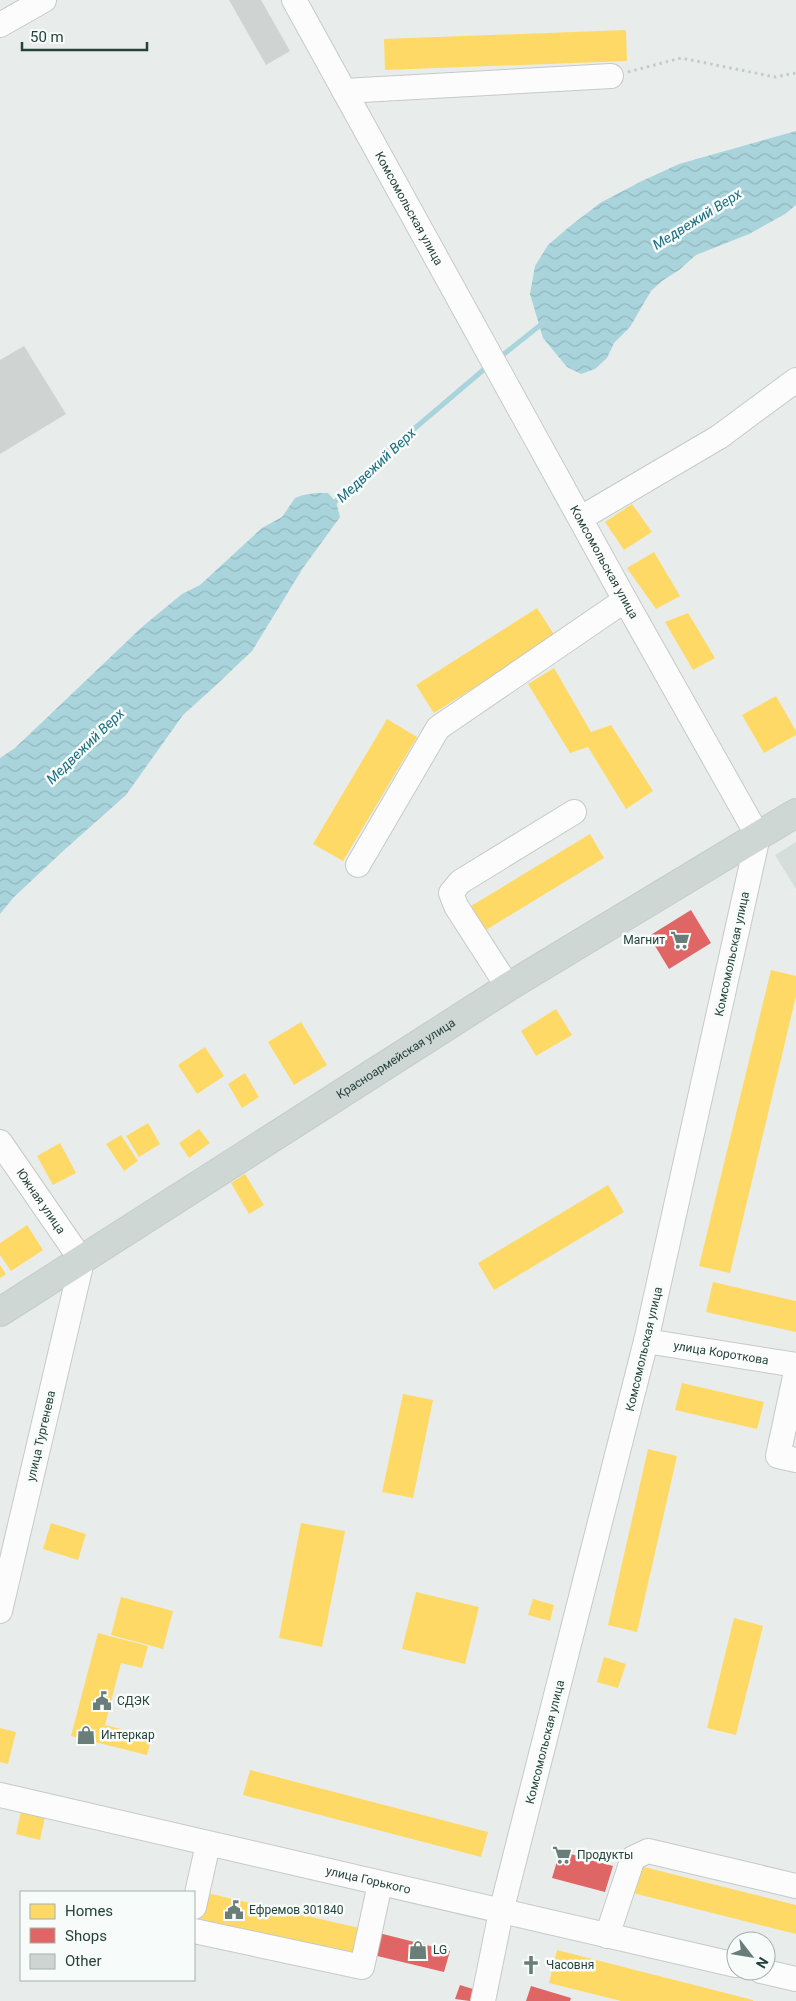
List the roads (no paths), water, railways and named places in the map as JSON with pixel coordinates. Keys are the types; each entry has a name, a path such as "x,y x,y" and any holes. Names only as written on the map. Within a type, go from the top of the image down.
{"main road":[{"name":"Красноармейская улица","path":"0,1312 508,987 796,813"}],"street":[{"path":"0,25 44,0"},
{"name":"Комсомольская улица","path":"294,0 625,600 758,836 646,1341 501,1912 483,2001"},
{"path":"344,91 611,76"},
{"path":"581,518 719,437 796,380"},
{"path":"358,865 438,728 625,600"},
{"path":"508,987 456,906 451,894 460,882 574,812"},
{"name":"Южная улица","path":"0,1142 82,1261"},
{"name":"улица Тургенева","path":"0,1611 82,1261"},
{"name":"улица Короткова","path":"646,1341 796,1366"},
{"path":"796,1372 778,1456 796,1460"},
{"name":"улица Горького","path":"0,1795 726,1963"},
{"path":"195,1902 208,1844"},
{"path":"607,1936 633,1858 648,1850 796,1886"},
{"path":"195,1930 362,1967 380,1884"},
{"path":"776,1974 796,1979"}],"water":[{"path":"796,131 796,205 785,214 749,234 696,255 679,270 662,281 651,291 630,327 614,343 607,358 595,369 581,374 567,367 543,338 530,294 535,266 548,245 600,203 642,181 679,164"},
{"path":"317,493 328,493 336,502 340,517 303,568 252,651 183,715 126,795 13,898 0,914 0,758 15,748 142,627 182,594 200,585 262,528 282,517 295,498"}],"waterway":[{"name":"Медвежий Верх","path":"499,358 543,323"},
{"name":"Медвежий Верх","path":"332,505 381,457 488,366"}],"place":[{"name":"Магнит","path":"680,940"},
{"name":"СДЭК","path":"102,1701"},
{"name":"Интеркар","path":"86,1735"},
{"name":"Продукты","path":"562,1855"},
{"name":"Ефремов 301840","path":"234,1910"},
{"name":"LG","path":"418,1950"},
{"name":"Часовня","path":"531,1965"}]}
